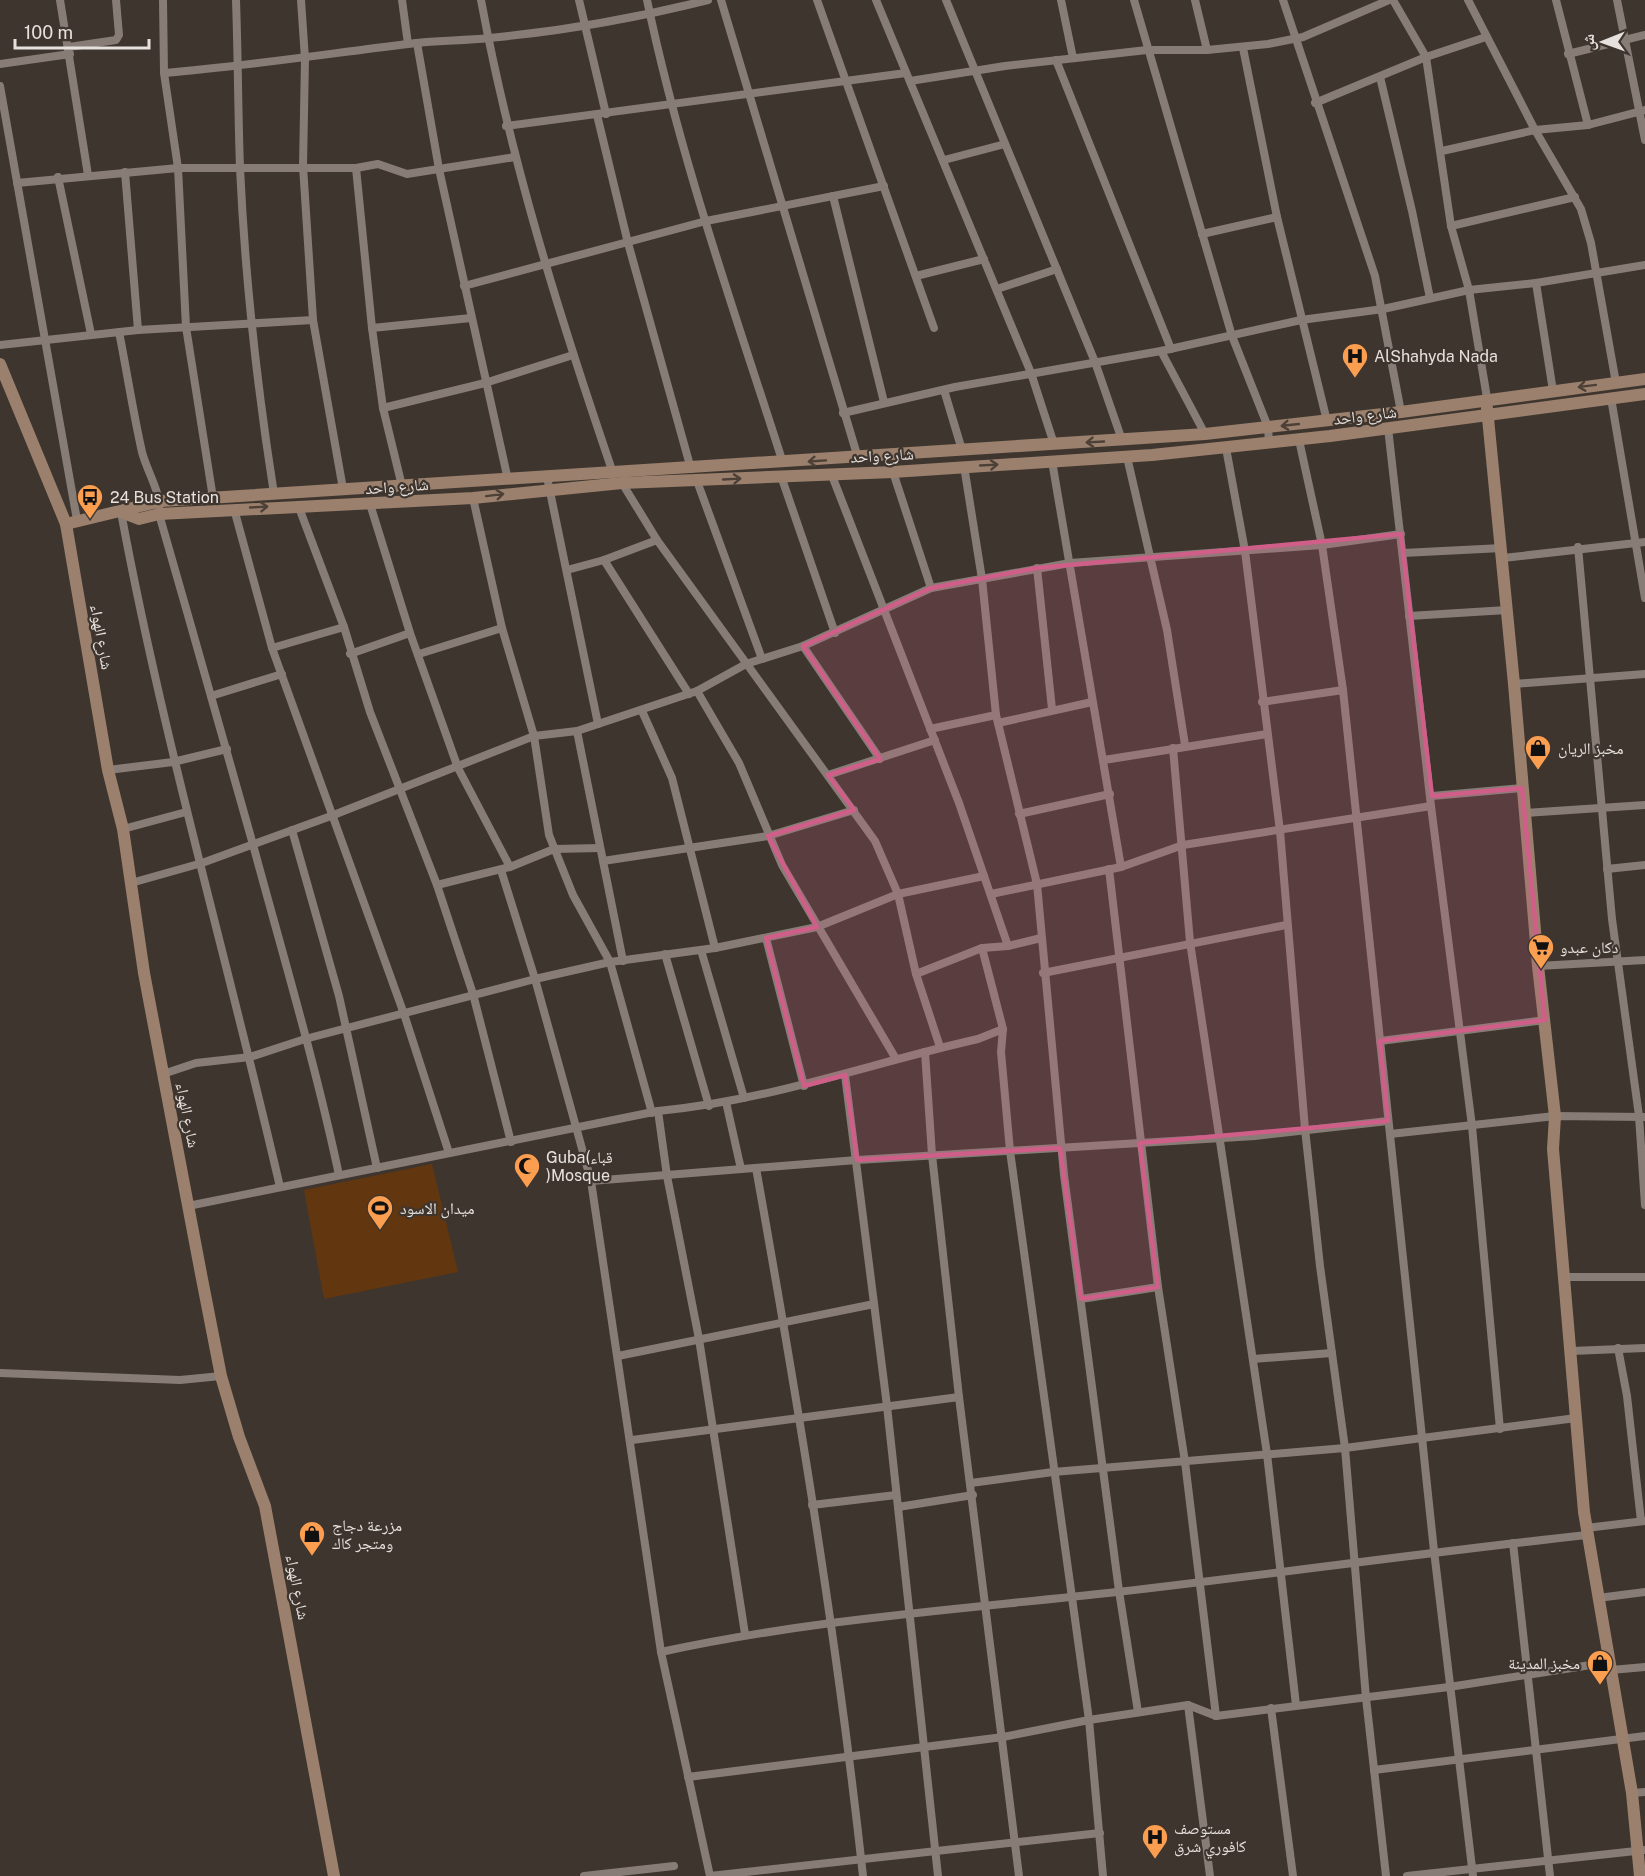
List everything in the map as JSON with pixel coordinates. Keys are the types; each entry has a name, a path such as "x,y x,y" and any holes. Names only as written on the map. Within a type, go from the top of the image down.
{"street":[{"path":"60,0 88,175"},
{"path":"0,64 116,40 119,35 116,0"},
{"path":"163,0 164,74 178,168 186,327 213,498"},
{"path":"236,0 240,169 251,322 262,419 274,494"},
{"path":"301,0 305,59 303,166 313,320 343,489"},
{"path":"402,0 508,480"},
{"path":"480,0 507,126 545,266 613,473"},
{"path":"579,0 628,243 694,475 762,659"},
{"path":"647,0 672,105 706,221 782,470 835,633"},
{"path":"164,74 305,59 413,43 488,39 586,26 650,15 708,0"},
{"path":"722,0 858,458"},
{"path":"817,0 848,81 934,328"},
{"path":"876,0 1031,373 1054,444"},
{"path":"946,0 1058,269 1095,362 1122,440"},
{"path":"1061,0 1073,58"},
{"path":"1134,0 1232,336 1268,427 1269,443"},
{"path":"1195,0 1208,50"},
{"path":"1283,0 1315,103 1375,276 1401,412"},
{"path":"507,126 848,81 976,70 1147,50 1243,48 1295,39 1390,0 1426,57 1442,151 1451,226 1468,291 1487,398 1486,415 1502,553 1538,966 1555,1116 1553,1149 1587,1531 1624,1739 1639,1793 1642,1851 1640,1876"},
{"path":"1556,0 1588,125"},
{"path":"1617,0 1643,111 1645,140"},
{"path":"1471,1 1486,37 1535,130 1575,197 1586,224 1616,382"},
{"path":"1568,54 1645,35"},
{"path":"1315,103 1426,57 1486,37"},
{"path":"1243,48 1277,217 1328,421"},
{"path":"1056,60 1171,349"},
{"path":"1380,77 1430,298"},
{"path":"0,86 44,339 72,522"},
{"path":"1442,151 1535,130 1588,125 1643,111"},
{"path":"944,160 1005,144"},
{"path":"17,183 58,177 178,168 240,169 303,166 356,168 378,164 407,174 515,157"},
{"path":"356,168 372,328 383,408 402,486"},
{"path":"125,172 138,330"},
{"path":"58,177 91,334"},
{"path":"464,286 706,221 884,186"},
{"path":"833,196 884,402"},
{"path":"1451,226 1575,197"},
{"path":"1202,234 1277,217"},
{"path":"916,276 984,259"},
{"path":"843,413 884,402 1031,373 1161,351 1301,320 1383,309 1468,291 1536,283 1645,265"},
{"path":"997,289 1058,269"},
{"path":"1536,283 1553,391"},
{"path":"372,328 471,318"},
{"path":"0,345 138,330 313,320"},
{"path":"119,332 142,453 160,508 305,1039 316,1071 339,1175"},
{"path":"1161,351 1205,434"},
{"path":"383,408 485,383 573,355"},
{"name":"شارع الهواء","path":"0,364 72,522 108,770 123,829 144,973 188,1206 221,1376 239,1437 265,1506 334,1876"},
{"name":"شارع واحد","path":"72,522 121,512 139,519 160,508 213,498 508,480 548,483 622,483 694,475 782,470 858,458 924,452 1205,434 1401,412 1487,398 1645,379"},
{"path":"944,390 962,450"},
{"name":"شارع واحد","path":"782,470 831,473 892,472 1127,457 1299,440 1645,394"},
{"path":"1611,398 1641,542 1645,598"},
{"path":"1389,428 1431,806 1472,1126 1500,1429"},
{"path":"1299,440 1322,545 1343,690 1424,1439 1434,1551 1472,1873"},
{"path":"1226,448 1245,551 1262,702 1280,831 1286,925 1305,1129 1345,1448 1366,1698 1386,1876"},
{"path":"923,469 924,452"},
{"path":"1127,457 1152,558 1173,664 1185,745"},
{"path":"1052,461 1092,702 1110,794 1120,867"},
{"path":"964,466 982,579 997,719 1037,884 1060,1148 1119,1592 1138,1712"},
{"path":"892,472 931,588"},
{"name":"شارع واحد","path":"160,508 234,509 473,498 613,473 694,475"},
{"path":"831,473 935,740 1008,946"},
{"path":"548,483 598,724"},
{"path":"622,483 657,540 875,841 898,894 916,974 940,1047"},
{"path":"473,498 502,628 534,736 549,835 573,895 610,962 655,1112 699,1339 745,1634"},
{"path":"370,504 410,633 458,768 506,868 578,1128 591,1181 632,1440 662,1652 710,1876 1100,1833"},
{"path":"298,505 344,627 350,654 398,789 437,885 472,994 511,1142"},
{"path":"234,509 272,648 404,1014 449,1153"},
{"path":"121,512 142,626 173,762 202,863 280,1187"},
{"path":"131,883 202,863 331,816 458,768 534,736 577,731 642,711 693,692 746,664 835,633 931,588 1070,563 1322,545 1401,534"},
{"path":"567,570 604,560 657,540"},
{"path":"1403,553 1502,553 1641,542"},
{"path":"1578,547 1617,962 1642,1117 1645,1204"},
{"path":"604,560 735,754 768,836 817,927 896,1059"},
{"path":"1037,568 1052,709"},
{"path":"1409,616 1507,610"},
{"path":"272,648 344,627"},
{"path":"418,654 502,628"},
{"path":"350,654 410,633"},
{"path":"803,646 880,759"},
{"path":"211,696 282,674"},
{"path":"1514,684 1645,674"},
{"path":"1262,702 1343,690"},
{"path":"930,729 1092,702"},
{"path":"642,711 672,778 715,948"},
{"path":"577,731 623,961"},
{"path":"1104,760 1185,745 1267,734"},
{"path":"828,775 935,740"},
{"path":"1173,748 1190,942 1267,1454 1296,1705"},
{"path":"108,770 173,762 227,749"},
{"path":"1431,796 1522,788"},
{"path":"1019,814 1110,794"},
{"path":"1525,813 1645,805"},
{"path":"991,894 1120,867 1183,845 1431,806"},
{"path":"603,861 768,836 854,810"},
{"path":"123,829 186,812"},
{"path":"292,830 308,879 346,1030 377,1168"},
{"path":"437,885 506,868 554,849 600,848"},
{"path":"1607,868 1645,866"},
{"path":"1109,869 1158,1287 1201,1580 1216,1716"},
{"path":"163,1074 195,1063 250,1057 305,1039 346,1030 472,994 610,962 715,948 817,927 898,894 984,876"},
{"path":"1043,973 1190,942 1286,925"},
{"path":"765,938 804,1086"},
{"path":"916,974 982,948 1008,946 1041,938"},
{"path":"982,948 1003,1029 1001,1052 1010,1151 1089,1720 1103,1876"},
{"path":"701,950 744,1098"},
{"path":"665,954 709,1107"},
{"path":"1538,966 1645,960"},
{"path":"1380,1041 1545,1020"},
{"path":"188,1206 655,1112 709,1107 804,1086 1003,1029"},
{"path":"925,1052 932,1155 959,1397 987,1606 1019,1876"},
{"path":"845,1075 887,1406 938,1876"},
{"path":"726,1102 741,1169"},
{"path":"1390,1134 1555,1116 1642,1117"},
{"path":"591,1181 932,1155 1221,1139 1388,1121"},
{"path":"756,1168 784,1321 830,1622 863,1876"},
{"path":"1566,1277 1645,1277"},
{"path":"1081,1299 1158,1287"},
{"path":"618,1356 874,1304"},
{"path":"662,1652 745,1634 830,1622 1119,1592 1201,1580 1356,1563 1434,1551 1513,1543 1643,1521 1627,1396 1618,1348"},
{"path":"1571,1351 1645,1348"},
{"path":"1253,1359 1332,1353"},
{"path":"0,1373 180,1380 221,1376"},
{"path":"632,1440 959,1397"},
{"path":"971,1483 1103,1468 1345,1448 1576,1418"},
{"path":"812,1505 896,1495"},
{"path":"898,1507 973,1495"},
{"path":"1513,1543 1550,1876"},
{"path":"1598,1598 1645,1592"},
{"path":"688,1777 1003,1737 1089,1720 1188,1705 1216,1716 1528,1675 1610,1666 1645,1667"},
{"path":"1188,1705 1210,1876"},
{"path":"1271,1708 1293,1876"},
{"path":"1374,1770 1645,1736"},
{"path":"1407,1876 1472,1873 1642,1851"},
{"path":"584,1876 674,1866"}],"highlighted area":[{"path":"1401,534 1432,796 1522,788 1545,1020 1380,1041 1388,1121 1140,1143 1158,1287 1081,1299 1060,1148 857,1160 845,1075 804,1086 766,938 817,927 768,836 854,810 828,775 880,759 803,646 931,588 1037,568"}],"shaded area":[{"name":"ميدان الاسود","path":"432,1164 458,1272 324,1299 304,1190"}],"place":[{"name":"AlShahyda Nada","path":"1355,379"},
{"name":"24 Bus Station","path":"90,520"},
{"name":"مخبز الريان","path":"1538,771"},
{"name":"دكان عبدو","path":"1541,970"},
{"name":"Guba(قباء )Mosque","path":"527,1189"},
{"name":"ميدان الاسود","path":"380,1231"},
{"name":"مزرعة دجاج ومتجر كاك","path":"312,1557"},
{"name":"مخبز المدينة","path":"1600,1686"},
{"name":"مستوصف كافوري شرق","path":"1155,1860"}]}
